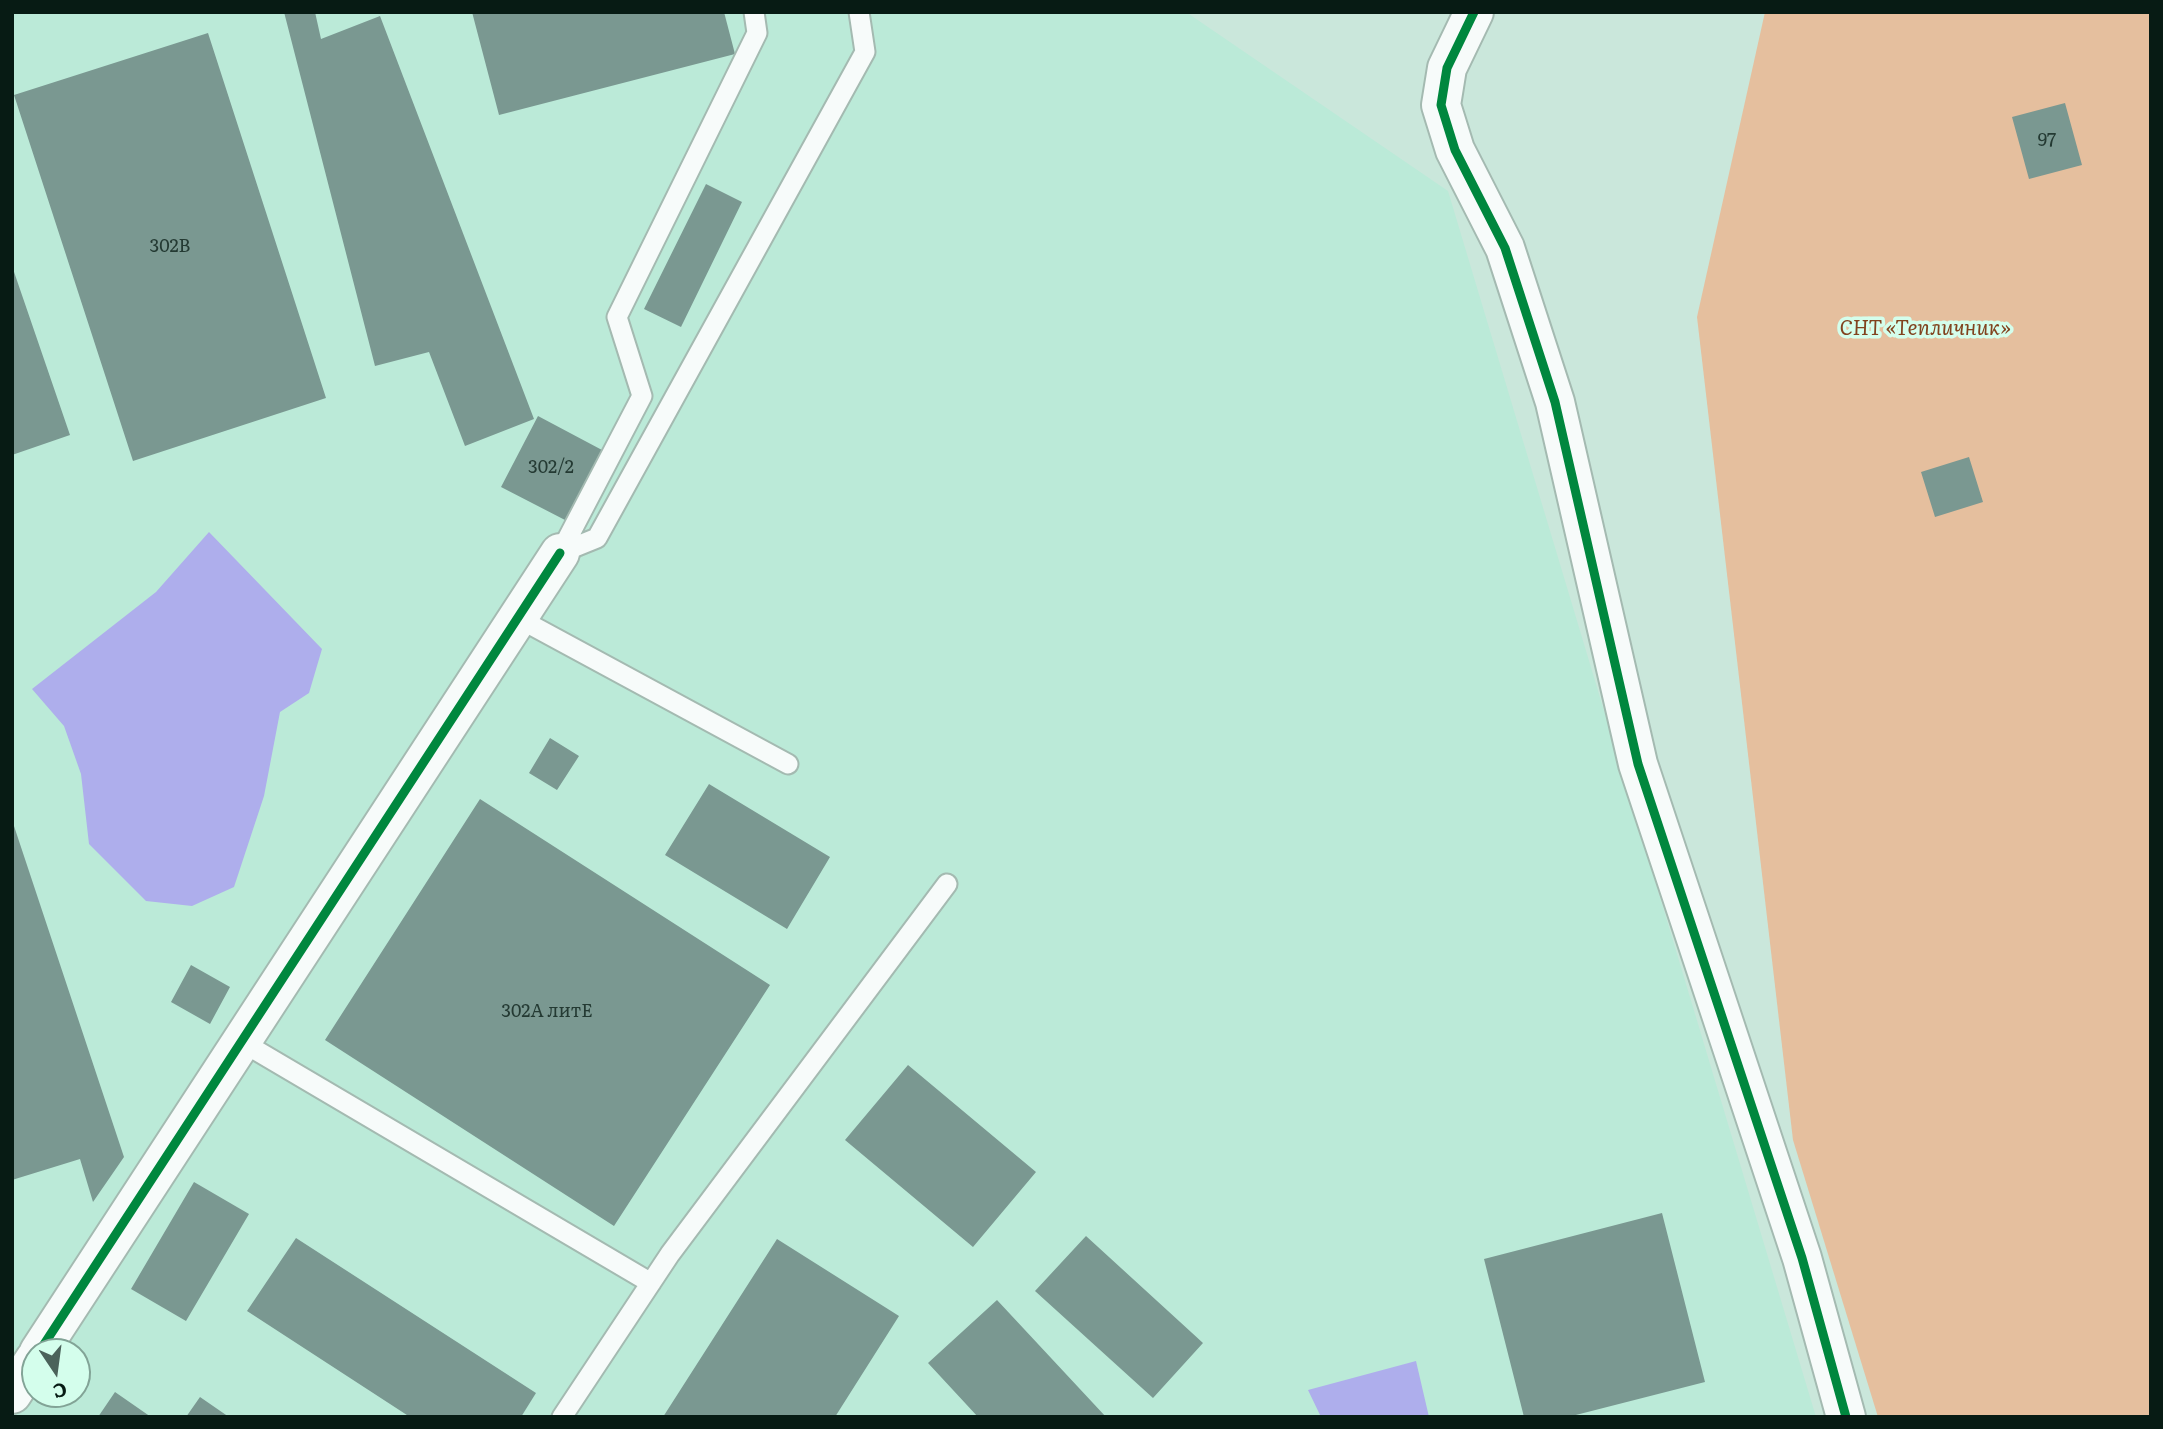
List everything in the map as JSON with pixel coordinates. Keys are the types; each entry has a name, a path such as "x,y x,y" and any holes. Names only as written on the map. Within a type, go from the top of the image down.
{"street":[{"path":"1474,12 1447,68 1441,105 1455,149 1505,248 1555,402 1638,764 1802,1258 1846,1417"},
{"path":"48,1338 560,553"}],"lane":[{"path":"560,553 642,396 617,317 757,33 754,12"},
{"path":"560,553 597,538 865,52 859,12"},
{"path":"518,618 789,764"},
{"path":"562,1417 670,1254 947,884"},
{"path":"242,1042 651,1283"}],"shaded area":[{"path":"12,12 1186,12 1448,191 1816,1417 12,1417"}],"green space":[{"name":"СНТ «Тепличник»","path":"1765,12 2151,12 2151,1417 1878,1417 1793,1140 1697,317"}],"water":[{"path":"209,532 322,649 309,693 280,712 264,796 234,887 192,906 146,901 89,844 81,774 64,726 32,689 156,592"},
{"path":"1416,1361 1429,1417 1321,1417 1308,1390"}],"building":[{"path":"284,12 315,12 321,39 380,16 534,419 465,446 429,352 375,366"},
{"path":"472,12 724,12 735,54 499,115"},
{"path":"208,33 326,398 133,461 14,95"},
{"path":"2065,103 2082,165 2029,179 2012,117"},
{"path":"706,184 742,202 681,327 644,309"},
{"path":"12,266 70,435 12,455"},
{"path":"538,416 602,450 565,520 501,487"},
{"path":"1969,457 1983,502 1935,517 1921,472"},
{"path":"550,738 579,756 557,790 529,773"},
{"path":"709,784 830,857 787,929 665,855"},
{"path":"480,799 770,985 614,1226 325,1040"},
{"path":"13,823 124,1157 93,1202 80,1159 12,1180"},
{"path":"191,965 230,987 210,1024 171,1002"},
{"path":"908,1065 1036,1172 973,1247 845,1140"},
{"path":"194,1182 249,1214 186,1321 131,1289"},
{"path":"1662,1213 1705,1382 1568,1417 1524,1417 1484,1259"},
{"path":"1086,1236 1203,1343 1153,1398 1035,1291"},
{"path":"296,1238 536,1393 521,1417 410,1417 247,1311"},
{"path":"777,1239 899,1316 835,1417 663,1417"},
{"path":"997,1300 1106,1417 978,1417 928,1363"},
{"path":"115,1392 151,1417 98,1417"},
{"path":"200,1397 229,1417 186,1417"}],"cycle path":[{"path":"1474,12 1447,68 1441,105 1455,150 1505,248 1555,402 1638,764 1802,1258 1846,1417"},
{"path":"48,1338 560,553"}]}
